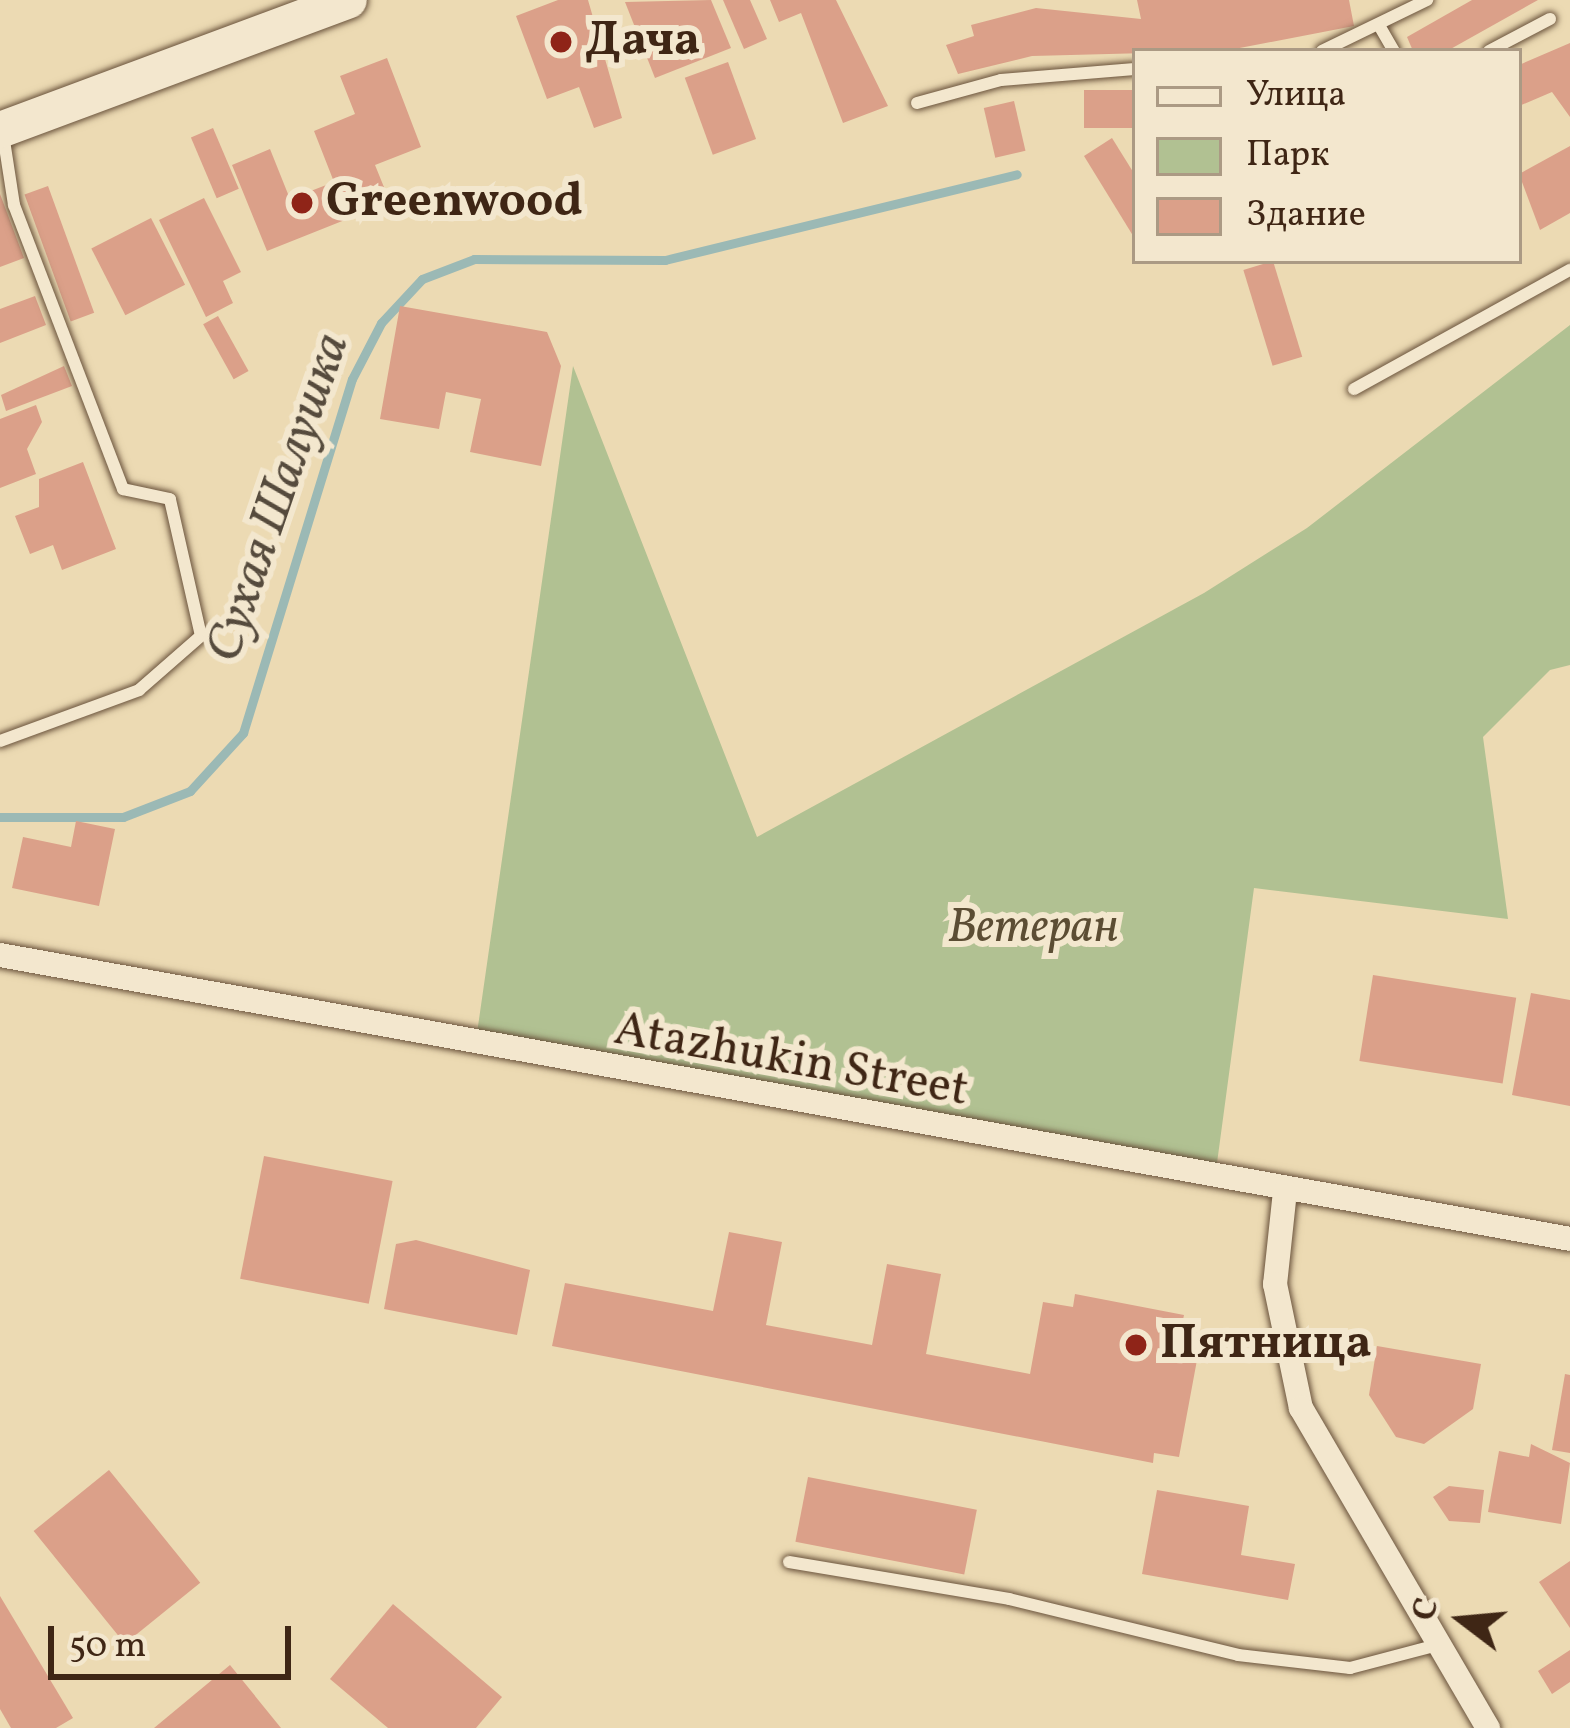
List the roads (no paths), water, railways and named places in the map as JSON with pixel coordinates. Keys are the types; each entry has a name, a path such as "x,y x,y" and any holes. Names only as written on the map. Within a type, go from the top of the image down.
{"main road":[{"path":"1,129 349,0"}],"street":[{"name":"Atazhukin Street","path":"0,956 1570,1239"},
{"path":"1285,1191 1275,1284 1289,1375 1434,1646 1488,1728"}],"lane":[{"path":"1329,48 1427,0"},
{"path":"1495,48 1550,19"},
{"path":"1380,27 1392,48"},
{"path":"917,103 1001,80 1132,69"},
{"path":"0,741 139,690 201,637 170,499 123,489 14,205 1,129"},
{"path":"1354,389 1570,270"},
{"path":"789,1562 1009,1599 1238,1655 1350,1668 1434,1646"}],"waterway":[{"name":"Сухая Шалушка","path":"0,817 123,817 190,791 243,733 352,379 381,323 422,279 474,259 665,260 1017,174"}],"place":[{"name":"Дача","path":"561,42"},
{"name":"Greenwood","path":"302,203"},
{"name":"Пятница","path":"1136,1345"}],"park label":[{"name":"Ветеран","path":"1033,929"}]}
